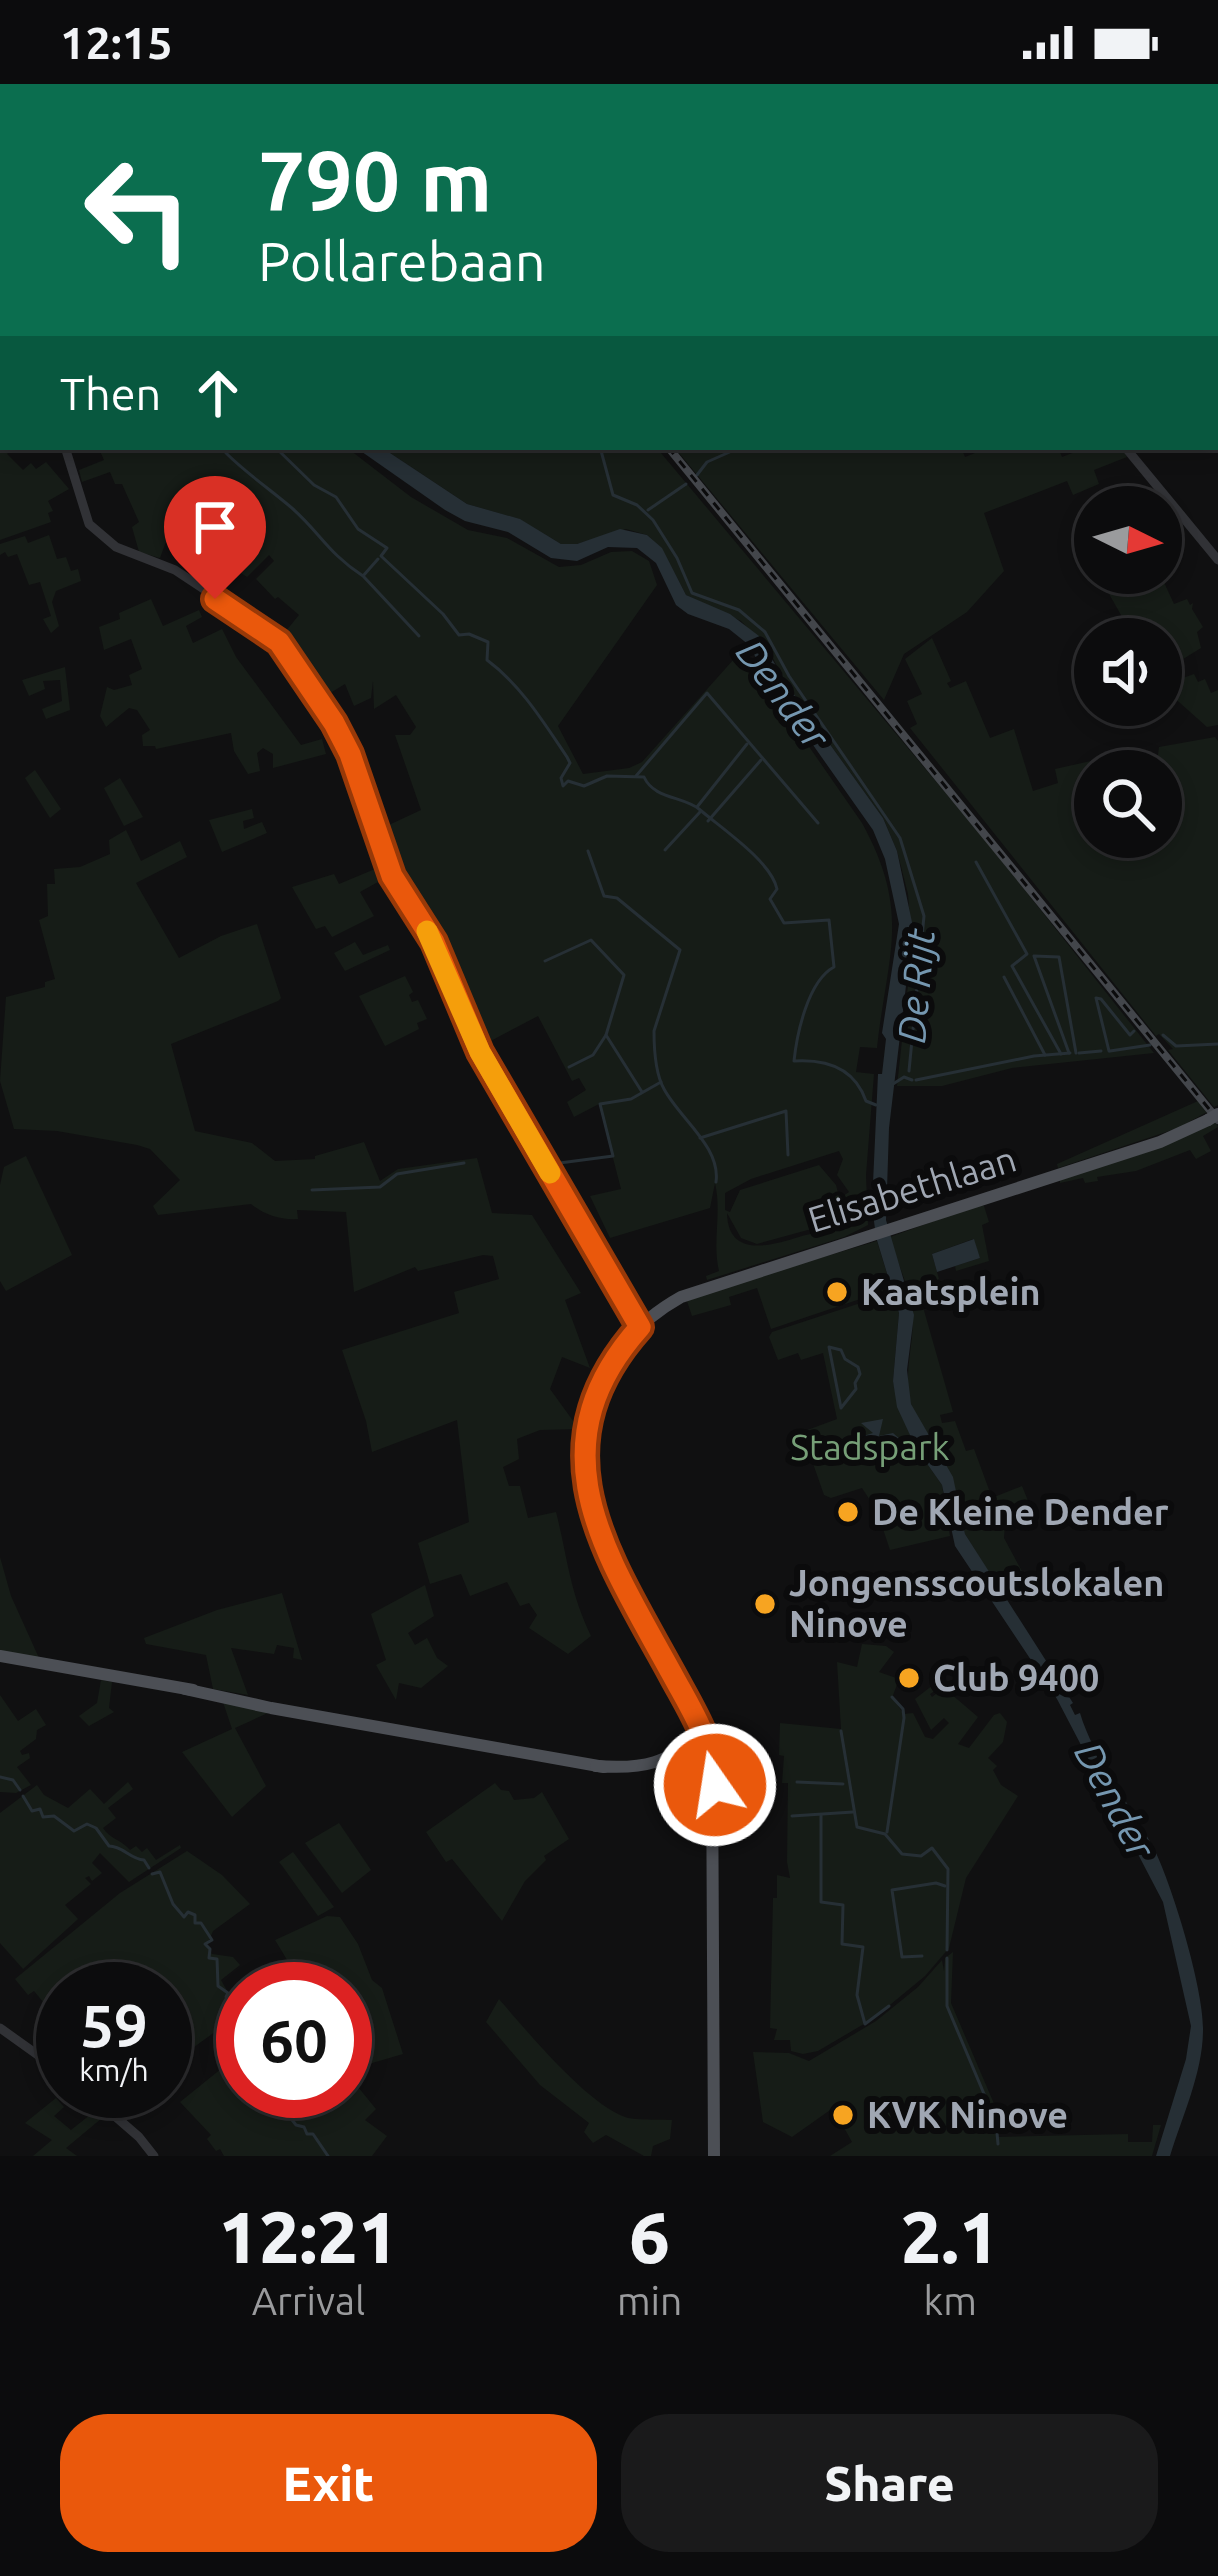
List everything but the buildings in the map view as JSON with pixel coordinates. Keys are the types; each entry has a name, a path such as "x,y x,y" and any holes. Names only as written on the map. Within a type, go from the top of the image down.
{"main road":[{"name":"Elisabethlaan","path":"714,2156 715,1782 706,1735 602,1544 586,1491 583,1446 598,1389 613,1360 640,1327 693,1291 1160,1142 1213,1117"},
{"path":"0,1656 604,1767 641,1767 676,1755 706,1735"}],"street":[{"path":"66,450 78,478 85,517 116,547 175,569 279,642 348,751 392,876 434,942 482,1056 640,1327"},
{"path":"1127,450 1218,560"},
{"path":"0,2028 36,2054"},
{"path":"117,2118 154,2156"}],"green space":[{"path":"0,450 10,450 7,454 23,470 31,463 36,469 46,462 69,489 48,501 51,522 0,540"},
{"path":"99,450 350,450 411,497 468,530 507,538 559,567 581,565 611,552 632,551 649,561 657,585 558,726 583,774 642,762 742,650 862,823 887,883 892,934 877,1048 860,1047 856,1072 874,1074 866,1175 868,1225 707,1280 706,1276 719,1271 715,1183 710,1208 610,1238 590,1196 621,1189 599,1104 574,1117 567,1102 586,1090 579,1078 572,1081 538,1016 481,1046 435,935 394,871 378,830 421,810 395,735 410,735 416,727 396,695 374,709 373,681 371,698 354,706 345,684 322,698 281,637 299,615 256,579 274,561 269,555 247,577 219,559 206,536 194,543 171,528 160,558 139,552 132,527 139,522 122,484 115,484 110,472 82,482 79,470 104,460","holes":["839,1151 843,1159 837,1175 849,1192 843,1196 840,1214 818,1232 752,1245 735,1237 729,1227 727,1213 741,1238 757,1244 826,1225 836,1214 839,1197 836,1185 819,1165 740,1190 730,1212 725,1210 725,1193 751,1179"]},
{"path":"386,450 659,450 990,846 1154,1053 1012,1068 942,1086 897,1086 912,949 908,894 897,851 883,818 785,682 769,650 741,621 686,595 662,549 647,535 626,529 561,544 519,519 467,504"},
{"path":"676,450 962,450 965,457 982,450 1059,450 1062,457 1080,450 1124,450 1127,457 1094,470 1099,484 1074,486 1073,495 1067,481 984,513 1004,571 967,612 904,654 884,700"},
{"path":"49,535 57,559 66,557 71,571 78,569 81,581 56,591 52,602 59,626 51,633 43,619 51,616 40,582 29,585 17,554 0,555 0,544 25,536 28,543"},
{"path":"1109,594 1169,594 1174,604 1187,599 1203,627 1197,632 1201,648 1182,660 1182,618 1123,618"},
{"path":"151,599 163,626 199,610 202,617 186,626 193,643 222,629 236,657 301,745 322,739 326,754 273,768 273,754 263,748 257,753 260,771 248,774 234,751 231,733 156,749 143,746 142,735 150,730 137,710 129,708 106,727 100,716 107,687 132,685 129,675 142,669 131,639 104,650 99,627"},
{"path":"932,638 951,681 947,683 950,688 966,681 990,738 1014,729 1033,791 1058,783 1055,769 1074,765 1074,858 1182,858 1182,750 1159,747 1215,737 1218,741 1218,1105 1214,1107 1168,1050 1173,1049 1156,1036 910,728 917,724 907,701 922,694 905,659"},
{"path":"65,667 70,710 46,719 42,709 62,701 60,680 43,681 45,689 29,696 22,680"},
{"path":"1194,674 1198,682 1205,679 1211,693 1218,690 1218,725 1207,727 1182,705 1182,678"},
{"path":"35,770 61,809 50,818 25,778"},
{"path":"120,778 143,817 124,826 104,788"},
{"path":"252,809 254,818 243,821 244,829 262,822 267,833 222,852 209,820"},
{"path":"126,830 141,861 180,841 187,857 136,883 179,958 257,924 281,998 171,1044 195,1131 252,1143 275,1161 315,1159 364,1142 380,1181 398,1169 477,1158 492,1213 532,1215 581,1293 565,1300 590,1368 562,1357 550,1389 579,1429 540,1430 517,1439 519,1459 503,1467 509,1486 520,1486 528,1518 556,1512 573,1589 591,1636 568,1654 529,1628 537,1615 529,1603 520,1606 507,1582 470,1596 461,1574 430,1584 418,1543 469,1522 457,1420 372,1452 342,1350 459,1313 454,1292 499,1279 493,1256 418,1271 415,1267 354,1292 346,1212 297,1210 298,1219 285,1219 251,1204 158,1215 153,1206 180,1180 150,1149 57,1131 14,1129 0,1081 6,997 45,987 45,982 55,979 39,920 48,916 47,884 55,884 54,869 80,867 110,854 109,840"},
{"path":"375,869 385,878 360,892 374,916 332,937 325,926 316,929 292,887 334,874 339,884"},
{"path":"355,942 363,955 388,945 390,950 345,971 334,953"},
{"path":"405,976 412,1002 418,1000 427,1019 417,1023 419,1029 385,1046 359,996"},
{"path":"1198,1101 1207,1112 1178,1128 1058,1168 1057,1164"},
{"path":"1216,1122 1218,1127 1203,1136 1211,1151 1196,1159 1190,1150 1136,1171 1097,1177 1098,1181 1085,1183 1083,1178 1060,1183 1153,1150"},
{"path":"26,1156 72,1255 6,1291 0,1281 0,1185 4,1167"},
{"path":"984,1206 989,1222 982,1225 989,1261 956,1271 955,1266 980,1258 973,1239 932,1254 939,1279 917,1286 953,1412 940,1415 942,1423 955,1421 966,1451 974,1449 991,1495 959,1507 951,1480 911,1404 912,1309 890,1237"},
{"name":"Stadspark","path":"877,1241 899,1313 893,1381 899,1409 916,1448 942,1485 950,1536 890,1550 877,1511 862,1488 831,1498 824,1495 802,1432 837,1419 823,1353 801,1360 798,1353 778,1360 769,1337 772,1332 885,1295 884,1291 771,1329 757,1288 729,1297 731,1305 692,1316 686,1298"},
{"path":"1022,1486 1031,1508 1005,1523 1004,1538 1025,1577 1003,1595 965,1534 959,1511"},
{"path":"0,1557 11,1596 39,1658 0,1652"},
{"path":"425,1585 434,1616 408,1633 415,1645 427,1638 437,1658 448,1666 421,1688 399,1683 396,1700 376,1665 386,1660 371,1614"},
{"path":"282,1593 302,1660 293,1658 294,1648 277,1645 274,1654 231,1648 248,1695 213,1689 206,1655 146,1644 144,1638 217,1610"},
{"path":"862,1644 886,1646 894,1652 879,1672 899,1679 892,1698 904,1714 913,1713 925,1737 933,1739 949,1723 944,1718 931,1730 915,1699 933,1685 932,1697 944,1688 978,1717 958,1744 969,1748 1000,1713 1007,1722 1003,1742 988,1758 997,1766 993,1770 1001,1785 1018,1796 966,1878 949,1948 925,1976 874,2018 818,2051 803,2054 791,2051 790,2040 774,2040 777,2029 770,2028 773,1898 777,1898 777,1875 790,1878 788,1783 782,1783 780,1723 841,1729 837,1662 857,1667"},
{"path":"101,1680 112,1682 109,1708 114,1712 89,1726 79,1716 97,1703"},
{"path":"0,1695 18,1721 36,1709 46,1725 20,1751 29,1753 30,1758 17,1767 31,1785 16,1793 0,1792"},
{"path":"223,1702 270,1712 235,1728 266,1786 232,1817 182,1752 232,1729"},
{"path":"128,1782 133,1789 108,1808 116,1818 103,1828 106,1832 130,1850 147,1848 156,1860 181,1848 129,1882 100,1853 92,1863 102,1873 92,1881 85,1878 91,1884 65,1905 78,1919 23,1969 0,1943 0,1813 37,1785 44,1795 68,1808 90,1789 104,1804"},
{"path":"495,1783 514,1800 542,1792 569,1839 544,1856 546,1860 525,1881 502,1921 452,1859 446,1862 426,1832"},
{"path":"339,1823 371,1870 342,1893 305,1843"},
{"path":"187,1851 222,1875 250,1904 213,1931 207,1945 212,1954 237,1962 216,1962 216,2031 192,2048 192,1962 36,1962 36,1993 28,1995 15,1979 120,1893"},
{"path":"293,1852 334,1907 318,1916 279,1862"},
{"path":"327,1916 340,1917 365,1962 288,1962 275,1940"},
{"path":"953,1952 951,2003 998,2113 998,2137 1128,2134 1128,2142 1152,2142 1153,2125 1161,2125 1152,2156 830,2156 852,2142 833,2108 792,2137 763,2122 753,2052 789,2053 809,2061 876,2021 942,1960 944,1971 945,1958"},
{"path":"372,1980 382,1988 403,2054 372,2063"},
{"path":"499,1999 593,2097 625,2117 672,2120 670,2139 653,2146 651,2156 606,2135 593,2143 584,2132 589,2123 540,2085 486,2022"},
{"path":"216,2073 216,2118 367,2118 387,2136 372,2156 224,2156 192,2115 192,2092"},
{"path":"36,2114 36,2118 56,2118 71,2130 86,2118 102,2118 66,2148 77,2156 33,2156 52,2140 25,2123"}],"water":[{"name":"Dender","path":"359,450 386,450 467,504 520,519 561,544 577,544 620,529 647,535 662,548 686,595 730,614 759,636 785,682 883,818 897,851 913,927 889,1128 886,1220 914,1315 907,1370 911,1404 953,1477 965,1534 1073,1703 1075,1715 1080,1713 1104,1766 1155,1851 1170,1889 1193,1966 1203,2030 1196,2078 1170,2156 1156,2156 1186,2059 1191,2026 1163,1902 1057,1699 955,1546 942,1485 916,1448 897,1407 893,1381 899,1313 876,1237 872,1205 878,1074 882,1074 886,1039 882,1033 899,924 885,859 873,830 770,684 749,645 729,629 676,605 656,563 637,548 608,547 577,561 551,558 508,532 465,521"},
{"path":"974,1239 980,1258 937,1272 932,1254"},
{"path":"883,1419 879,1436 893,1433 901,1440 895,1452 882,1455 864,1446 860,1437 873,1433 861,1423"}],"waterway":[{"path":"278,450 314,485 336,497 358,529 387,548 381,556 459,635 488,642 487,660 521,693 567,757 570,763 561,778 563,786 568,781 584,786 607,776 644,777 654,789 699,809 755,856 773,878 777,889 770,899 784,923 829,920 834,967 811,996 794,1061 838,1068 855,1081 866,1101 876,1105"},
{"name":"De Rijt","path":"601,450 613,495 637,505 653,520 692,593 739,610 765,632 789,676 900,838 924,916 909,1071"},
{"path":"697,475 707,462 734,450"},
{"path":"226,453 363,576 378,559"},
{"path":"648,510 686,484"},
{"path":"364,577 419,636"},
{"path":"636,776 707,693 818,823"},
{"path":"697,807 747,744"},
{"path":"708,821 761,760"},
{"path":"665,850 700,812"},
{"path":"588,851 604,896 617,898 680,950 654,1031 656,1061 664,1089 712,1157 716,1182"},
{"path":"976,862 1027,954 1012,966 1061,1054"},
{"path":"545,961 591,940 624,975 606,1035"},
{"path":"1069,1053 1034,956 1059,957 1076,1053"},
{"path":"1004,977 1045,1055"},
{"path":"1109,1051 1096,998 1130,1035 1134,1031"},
{"path":"569,1067 593,1055 606,1035 642,1092"},
{"path":"1163,1035 1176,1046 1218,1044"},
{"path":"1110,1051 1150,1045"},
{"path":"1079,1053 1101,1051"},
{"path":"916,1080 1070,1053"},
{"path":"893,1084 904,1077 912,1080"},
{"path":"552,1164 613,1156 600,1104 631,1099 661,1082"},
{"path":"700,1138 786,1111 788,1155"},
{"path":"312,1190 380,1187 397,1174 464,1163"},
{"path":"829,1347 841,1350 860,1374 856,1389 841,1408 829,1347"},
{"path":"887,1832 904,1718 892,1697"},
{"path":"841,1731 857,1827 885,1834 902,1854 921,1856 932,1848 948,1869 947,1950"},
{"path":"0,1777 13,1780 20,1790"},
{"path":"797,1782 843,1784"},
{"path":"23,1796 32,1811 40,1809 43,1817 54,1816 74,1831 87,1824 96,1828 109,1846 144,1860 149,1868"},
{"path":"792,1816 853,1812"},
{"path":"821,1815 821,1902 843,1905 842,1944 863,1947 857,1995 865,2024 889,2006"},
{"path":"152,1874 160,1872 184,1917 188,1912 195,1915 195,1923 201,1923 212,1940 205,1944 209,1958 217,1962"},
{"path":"922,1956 902,1957 892,1890 936,1883 945,1886"},
{"path":"947,1958 947,2006 995,2120"},
{"path":"291,2118 313,2134 328,2156"},
{"path":"996,2122 998,2144"}],"railway":[{"path":"670,450 1218,1120"}],"slow traffic":[{"path":"427,931 480,1052 550,1173"}],"place":[{"name":"Kaatsplein","path":"837,1292"},
{"name":"De Kleine Dender","path":"848,1512"},
{"name":"Jongensscoutslokalen Ninove","path":"765,1604"},
{"name":"Club 9400","path":"909,1678"},
{"name":"KVK Ninove","path":"843,2115"}],"route":[{"path":"215,599 279,642 334,723 350,754 392,876 434,942 480,1052 640,1327 613,1360 598,1389 583,1446 586,1491 602,1544 706,1735 715,1785"}]}
